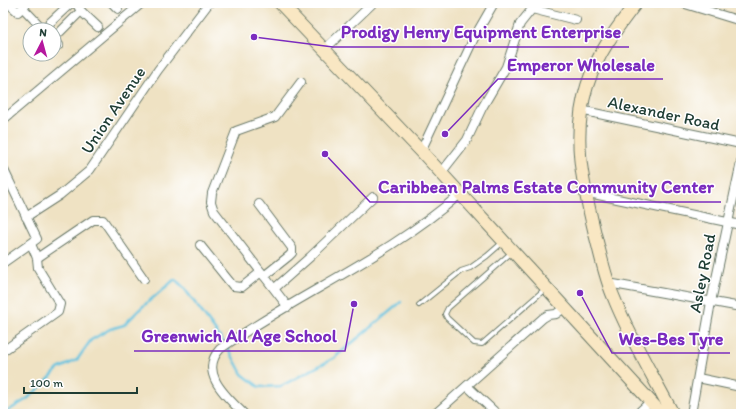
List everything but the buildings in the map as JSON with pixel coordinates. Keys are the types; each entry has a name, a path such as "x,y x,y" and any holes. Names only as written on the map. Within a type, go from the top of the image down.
{"main road":[{"path":"280,3 421,151 662,414"},
{"path":"636,3 602,51 587,85 580,110 578,151 584,192 608,283 621,314 673,414"}],"street":[{"path":"8,3 22,8 37,22"},
{"path":"51,22 71,3"},
{"path":"76,3 81,11 98,27"},
{"path":"3,120 142,3"},
{"name":"Union Avenue","path":"26,217 60,195 90,170 158,70 209,3"},
{"path":"324,50 373,3"},
{"path":"421,151 475,36 494,3"},
{"path":"682,3 741,21"},
{"path":"441,173 467,140 482,108 506,68 520,24 529,12 532,9 539,10 576,20"},
{"path":"62,34 81,11"},
{"path":"288,307 214,210 211,202 212,194 236,131 276,117 301,82"},
{"name":"Alexander Road","path":"580,110 741,144"},
{"name":"Asley Road","path":"691,414 741,162"},
{"path":"3,168 37,239 3,263"},
{"path":"584,192 741,225"},
{"path":"244,414 224,394 214,378 212,371 214,355 230,342 401,240 437,214 460,194"},
{"path":"274,288 310,257 373,197"},
{"path":"200,245 233,286 242,287 289,256 292,253 292,248 259,204"},
{"path":"37,258 93,220 100,219 103,220 144,279"},
{"path":"3,352 58,312 60,308 60,304 38,268 37,258 31,244"},
{"path":"608,283 741,307"},
{"path":"435,414 548,314 556,314 564,308"},
{"path":"698,378 741,387"},
{"path":"467,386 497,414"},
{"path":"637,414 650,402"}],"lane":[{"path":"418,305 461,271 470,268 487,256 503,242"},
{"path":"512,251 448,308 445,314 447,318 474,343 482,344 546,288"}],"waterway":[{"path":"3,414 27,399 58,369 77,360 91,340 110,329 124,325 141,308 175,279 184,288 228,348 242,374 259,387 281,386 334,358 401,302"}],"place":[{"name":"Prodigy Henry Equipment Enterprise","path":"254,37"},
{"name":"Emperor Wholesale","path":"445,134"},
{"name":"Caribbean Palms Estate Community Center","path":"325,154"},
{"name":"Wes-Bes Tyre","path":"580,293"},
{"name":"Greenwich All Age School","path":"354,304"}]}
